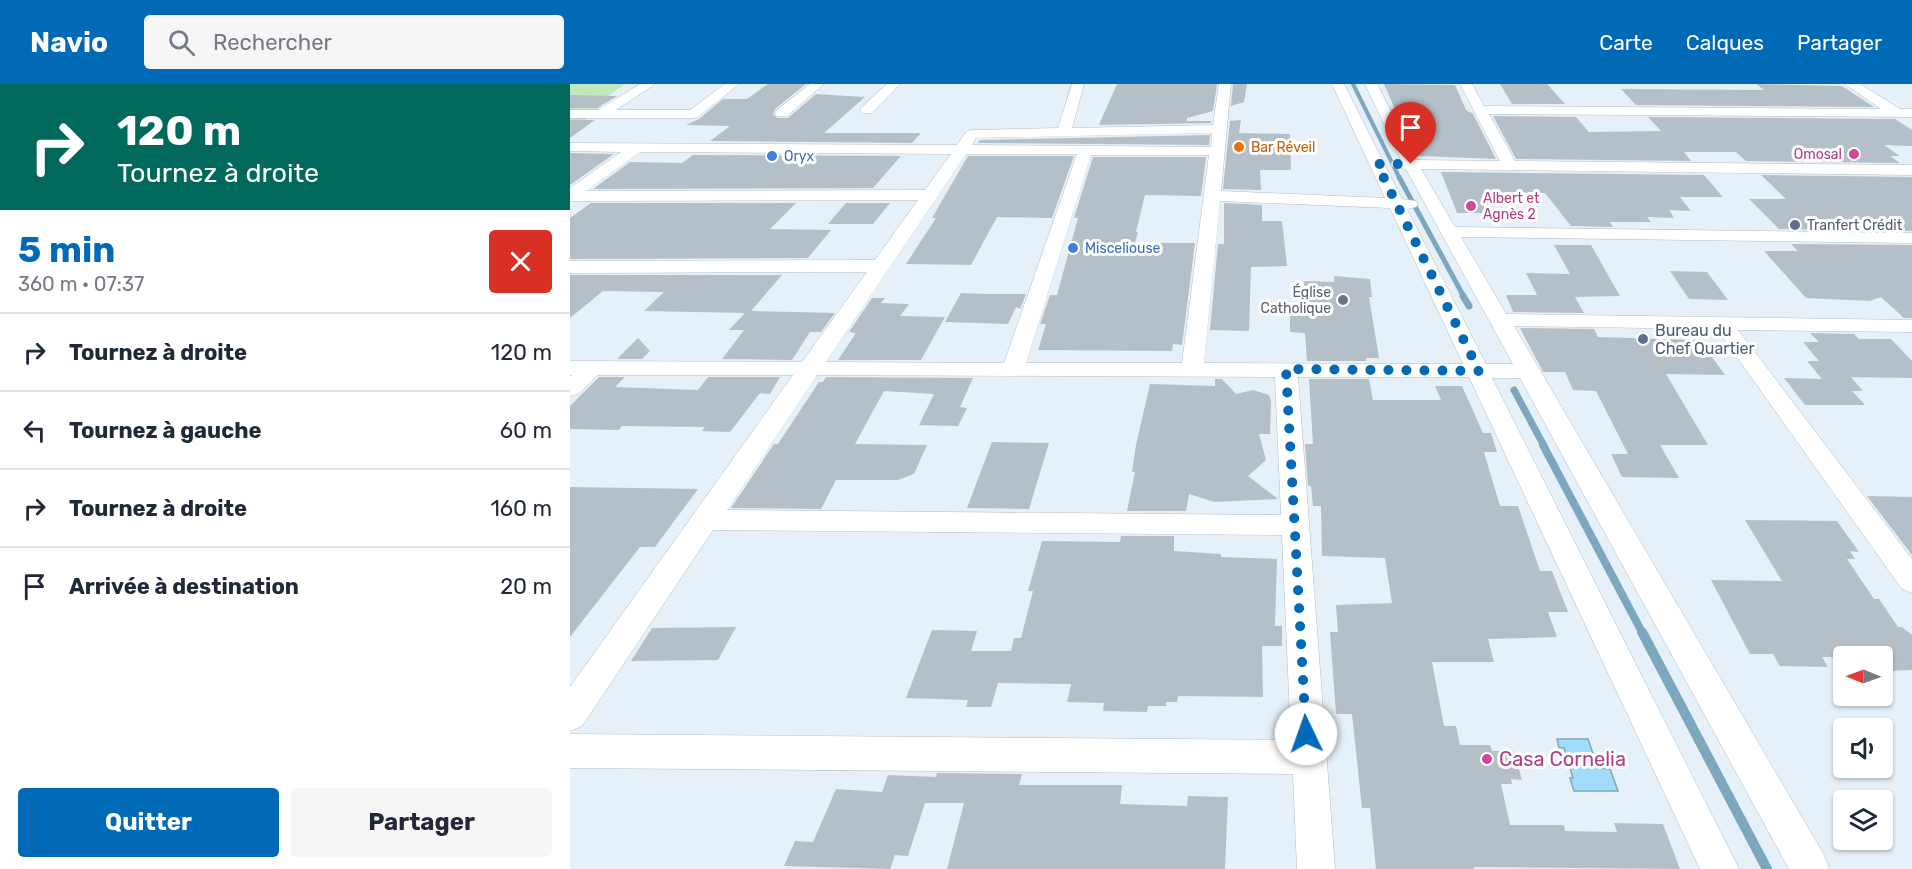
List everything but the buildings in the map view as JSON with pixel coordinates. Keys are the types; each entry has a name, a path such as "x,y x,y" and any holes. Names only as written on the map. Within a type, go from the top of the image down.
{"street":[{"path":"601,114 649,84"},
{"path":"570,114 693,114 734,84"},
{"path":"782,113 818,84"},
{"path":"867,110 894,84"},
{"path":"1064,131 1078,84"},
{"path":"1192,370 1225,84"},
{"path":"1338,84 1720,869"},
{"path":"1371,84 1411,164 1810,869"},
{"path":"1466,84 1510,165"},
{"path":"1851,84 1912,122"},
{"path":"1480,110 1912,113"},
{"path":"570,715 972,134 1221,129"},
{"path":"570,195 639,146"},
{"path":"570,147 1085,152 1218,151"},
{"path":"1013,369 1085,152"},
{"path":"1377,164 1912,170"},
{"path":"570,195 930,195"},
{"path":"1213,196 1434,204"},
{"path":"1449,231 1912,238"},
{"path":"570,267 881,266"},
{"path":"1499,320 1912,326"},
{"path":"1723,323 1912,581"},
{"path":"1890,326 1912,348"},
{"path":"570,389 581,368 1528,371"},
{"path":"1286,369 1307,757 1316,869"},
{"path":"705,520 1294,525"},
{"path":"570,751 1307,757"}],"green space":[{"path":"570,84 625,84 595,105 602,106 570,133"}],"water":[{"path":"1557,739 1588,739 1598,768 1610,769 1618,791 1574,791 1570,778 1573,778 1564,748 1559,748"}],"waterway":[{"path":"1353,84 1399,177"},
{"path":"1399,177 1464,297"},
{"path":"1463,296 1469,306"},
{"path":"1514,390 1544,446"},
{"path":"1543,445 1643,634"},
{"path":"1642,632 1767,869"}],"place":[{"name":"Bar Réveil","path":"1239,147"},
{"name":"Omosal","path":"1854,154"},
{"name":"Oryx","path":"772,156"},
{"name":"Albert et Agnès 2","path":"1471,206"},
{"name":"Tranfert Crédit","path":"1795,225"},
{"name":"Misceliouse","path":"1073,248"},
{"name":"Église Catholique","path":"1343,300"},
{"name":"Bureau du Chef Quartier","path":"1643,339"},
{"name":"Casa Cornelia","path":"1487,759"}],"route":[{"path":"1306,734 1286,369 1479,371 1377,164 1411,164"}]}
